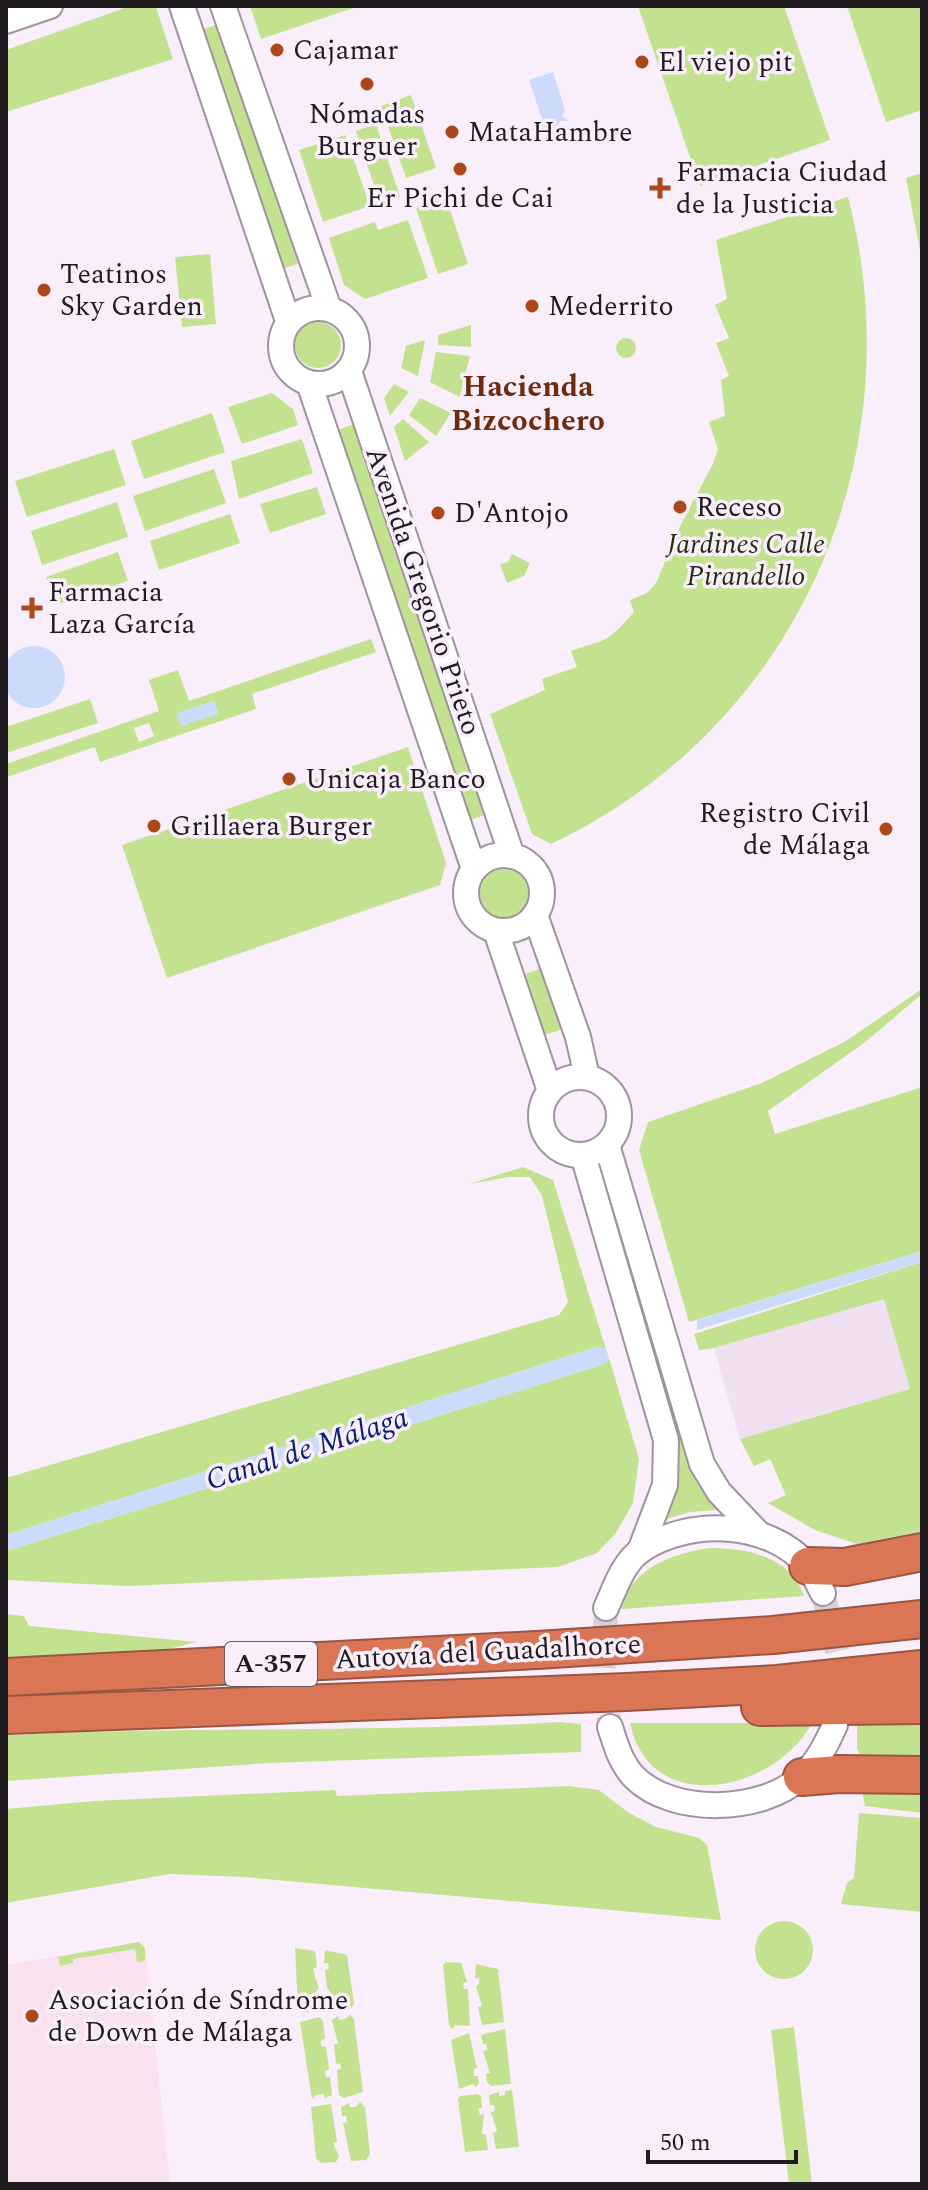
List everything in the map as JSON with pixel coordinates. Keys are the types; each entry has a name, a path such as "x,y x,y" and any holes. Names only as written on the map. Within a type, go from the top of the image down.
{"highway":[{"path":"815,1579 845,1567 922,1552"},
{"name":"Autovía del Guadalhorce","path":"6,1677 537,1650 773,1635 922,1619"},
{"name":"Autovía del Guadalhorce","path":"6,1715 520,1697 777,1684 922,1669"},
{"path":"520,1697 580,1709 922,1705"},
{"path":"802,1777 922,1775"}],"street":[{"path":"6,21 50,6"},
{"path":"182,6 288,321"},
{"path":"223,6 329,309"},
{"path":"315,308 329,309 345,318 355,334 357,347 349,371 338,380 310,386 292,374 282,359 281,336 288,321 315,308"},
{"name":"Avenida Gregorio Prieto","path":"349,371 512,856"},
{"name":"Avenida Gregorio Prieto","path":"310,386 474,869"},
{"path":"512,856 534,869 541,881 542,893 535,915 525,925 496,931 482,923 469,908 467,888 474,869 492,857 512,856"},
{"path":"535,915 578,1037 587,1077"},
{"path":"496,931 550,1091"},
{"path":"587,1077 606,1087 617,1102 619,1121 607,1145 583,1155 564,1152 553,1145 542,1128 541,1113 550,1091 568,1079 587,1077"},
{"path":"607,1145 702,1464 719,1492 757,1532 782,1545 815,1579"},
{"path":"583,1155 622,1301 666,1440 665,1485 640,1551 622,1571 606,1608"},
{"path":"640,1551 697,1532 727,1529 757,1532"},
{"path":"610,1727 620,1759 636,1779 693,1804 709,1807 744,1803 783,1790 802,1777 822,1754 835,1725"}],"shaded area":[{"path":"884,1298 910,1389 740,1439 714,1348"},
{"path":"138,1942 145,1948 170,2184 6,2184 6,1965"}],"green space":[{"path":"130,6 156,7 173,59 6,112 6,50"},
{"path":"250,6 359,6 261,39"},
{"path":"638,6 784,6 830,140 700,186"},
{"path":"847,6 922,6 922,110 886,122"},
{"path":"221,23 302,262 280,270 199,31"},
{"path":"411,95 436,168 406,178 381,106"},
{"path":"376,124 400,197 380,203 356,131"},
{"path":"345,135 370,206 323,222 299,150"},
{"path":"922,173 922,260 906,178"},
{"name":"Jardines Calle Pirandello","path":"848,197 865,295 865,392 849,486 817,575 771,657 710,731 637,794 551,844 532,834 490,714 545,690 542,679 577,667 571,651 606,639 618,630 634,612 630,600 647,593 656,583 681,524 713,464 718,449 709,422 725,416 721,380 729,376 716,343 729,338 715,305 727,299 716,240"},
{"path":"446,198 468,264 438,274 416,208"},
{"path":"408,220 428,278 365,299 344,285 329,238 375,222 378,230"},
{"path":"210,254 216,324 182,327 175,257"},
{"path":"318,322 334,329 341,345 334,361 318,368 302,361 295,345 302,329"},
{"path":"471,325 471,347 438,345 438,335"},
{"path":"622,338 630,338 636,348 630,358 622,358 616,352 616,344"},
{"path":"425,340 418,376 401,368 406,346"},
{"path":"436,352 470,356 460,397 430,382"},
{"path":"394,384 409,392 390,416 384,398"},
{"path":"272,393 293,409 298,425 242,444 228,407"},
{"path":"420,398 451,413 436,436 409,415"},
{"path":"212,413 225,452 144,479 131,441"},
{"path":"403,419 429,442 405,461 394,427"},
{"path":"357,423 490,813 468,821 335,431"},
{"path":"302,439 313,473 239,499 231,461"},
{"path":"114,449 126,485 27,517 15,481"},
{"path":"214,469 226,503 145,531 133,496"},
{"path":"317,487 326,514 270,533 260,504"},
{"path":"117,502 128,537 42,565 31,531"},
{"path":"230,514 240,543 159,570 150,541"},
{"path":"118,552 128,581 56,605 46,577"},
{"path":"512,554 530,563 524,576 507,583 500,564 508,562"},
{"path":"371,639 376,652 252,694 256,709 100,762 95,747 7,777 6,764 159,711 149,680 178,670 189,701","holes":["214,701 218,713 181,725 178,714","149,723 154,736 139,742 134,728"]},
{"path":"90,699 98,723 6,753 6,727"},
{"path":"408,747 446,863 440,885 167,978 122,845"},
{"path":"504,869 521,876 528,893 521,910 504,917 487,910 480,893 487,876"},
{"path":"542,968 563,1029 541,1036 520,976"},
{"path":"922,989 922,994 864,1043 768,1111 775,1134 922,1087 922,1251 689,1322 639,1150 648,1122 762,1083 846,1041"},
{"path":"523,1167 553,1180 606,1349 597,1347 6,1535 6,1478 559,1315 568,1302 542,1196 530,1177 469,1184"},
{"path":"609,1189 687,1459 696,1482 717,1510 690,1512 663,1520 673,1494 605,1190"},
{"path":"922,1262 922,1531 857,1544 815,1530 768,1503 786,1495 770,1459 754,1466 740,1439 910,1389 884,1299 714,1348 699,1350 694,1334"},
{"path":"609,1358 639,1459 633,1503 616,1533 597,1553 558,1567 127,1586 6,1580 6,1551 605,1364"},
{"path":"710,1548 752,1553 778,1563 798,1582 804,1596 622,1609 626,1595 643,1573 668,1559"},
{"path":"6,1614 24,1616 29,1626 197,1642 156,1652 6,1657"},
{"path":"560,1722 581,1724 581,1752 269,1763 6,1781 6,1735"},
{"path":"865,1722 922,1724 922,1762 861,1757 857,1748 857,1725"},
{"path":"630,1723 812,1723 794,1747 771,1766 743,1779 715,1785 687,1783 662,1773 642,1753"},
{"path":"569,1786 599,1790 629,1813 656,1827 699,1838 707,1845 721,1920 244,1877 170,1874 6,1903 6,1809 95,1801 335,1790 337,1796"},
{"path":"861,1786 922,1794 922,1813 865,1806"},
{"path":"859,1813 922,1818 922,1912 841,1904 847,1883 854,1878"},
{"path":"784,1921 795,1923 804,1930 811,1939 811,1961 804,1970 795,1977 784,1979 773,1977 764,1970 757,1961 755,1950 757,1939 764,1930 773,1923"},
{"path":"139,1942 145,1948 145,1961 137,1962 135,1949 73,1959 73,1963 60,1966 58,1957"},
{"path":"295,1948 315,1951 317,1967 313,1969 322,2008 319,2011 302,2013 298,2009"},
{"path":"325,1950 347,1955 354,2004 350,2009 333,2011 330,2007 328,1995 332,1994 327,1988 325,1970 329,1969 328,1963 324,1963"},
{"path":"446,1962 461,1963 467,1982 463,1983 464,1989 468,1989 470,2026 456,2025 452,2029 449,2025 443,1965"},
{"path":"476,1964 498,1969 504,2022 482,2025"},
{"path":"350,2015 354,2019 363,2092 344,2098 339,2095 337,2070 341,2069 340,2063 336,2064 334,2045 338,2043 332,2020 338,2016 339,2020 345,2019"},
{"path":"319,2017 323,2021 325,2039 321,2040 321,2046 326,2047 329,2069 325,2071 326,2077 330,2077 332,2095 325,2098 324,2094 316,2095 312,2099 300,2022"},
{"path":"794,2027 812,2184 789,2184 771,2030"},
{"path":"505,2029 511,2084 491,2086 487,2082 486,2074 490,2073 483,2051 487,2050 486,2044 483,2044 481,2035"},
{"path":"469,2033 477,2068 474,2069 474,2076 478,2076 479,2083 477,2087 472,2084 459,2089 451,2040"},
{"path":"512,2090 519,2147 496,2149 493,2133 497,2131 491,2112 495,2111 494,2105 490,2105 489,2095 499,2092 499,2096 505,2095 505,2091"},
{"path":"477,2094 481,2096 482,2108 478,2109 480,2115 484,2114 482,2134 486,2135 488,2150 465,2152 458,2099"},
{"path":"360,2102 365,2107 370,2154 366,2160 351,2161 343,2123 347,2122 346,2116 342,2116 341,2107 349,2103 350,2107 356,2107"},
{"path":"331,2104 337,2142 333,2143 339,2156 336,2162 321,2163 316,2158 311,2107"}],"water":[{"path":"553,72 565,110 562,116 569,121 560,121 557,127 546,131 529,80"},
{"path":"28,646 40,646 56,655 63,665 63,689 56,699 40,708 28,708 8,694 3,683 3,671 17,651"},
{"path":"214,701 218,714 181,726 177,713"},
{"path":"922,1251 922,1262 697,1330 697,1320"},
{"name":"Canal de Málaga","path":"597,1347 606,1349 609,1358 605,1364 6,1551 6,1535"}],"tunnel":[{"path":"823,1593 838,1655 837,1691"},
{"path":"606,1608 603,1682 610,1727"}],"place":[{"name":"Cajamar","path":"277,50"},
{"name":"El viejo pit","path":"642,62"},
{"name":"Nómadas Burguer","path":"367,84"},
{"name":"MataHambre","path":"452,132"},
{"name":"Er Pichi de Cai","path":"460,169"},
{"name":"Farmacia Ciudad de la Justicia","path":"660,188"},
{"name":"Teatinos Sky Garden","path":"44,290"},
{"name":"Mederrito","path":"532,306"},
{"name":"Receso","path":"680,507"},
{"name":"D'Antojo","path":"438,513"},
{"name":"Farmacia Laza García","path":"32,608"},
{"name":"Unicaja Banco","path":"289,779"},
{"name":"Grillaera Burger","path":"154,826"},
{"name":"Registro Civil de Málaga","path":"886,829"},
{"name":"Asociación de Síndrome de Down de Málaga","path":"32,2016"}],"district":[{"name":"Hacienda Bizcochero","path":"528,404"}]}
